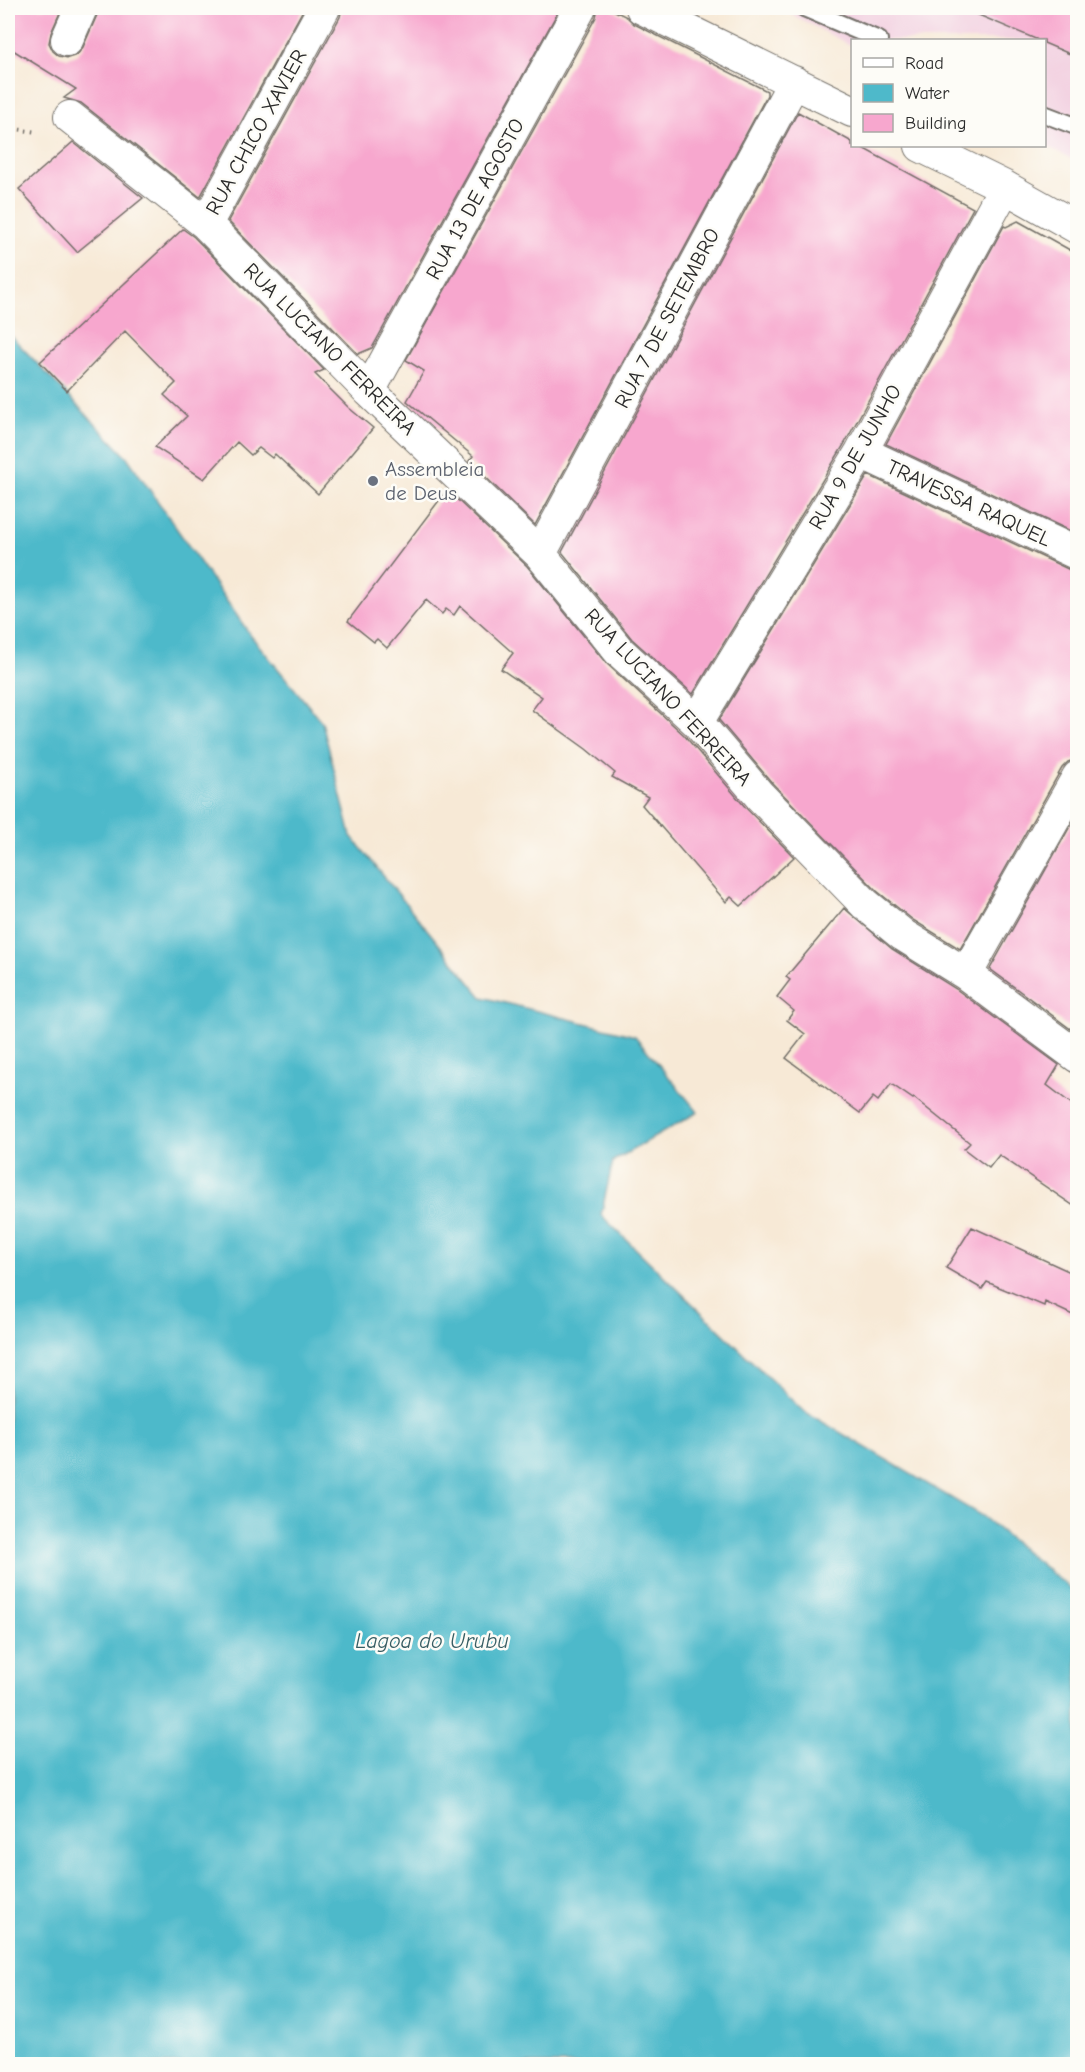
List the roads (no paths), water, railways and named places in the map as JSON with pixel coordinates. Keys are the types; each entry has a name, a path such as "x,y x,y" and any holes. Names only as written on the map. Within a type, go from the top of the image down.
{"street":[{"path":"67,40 81,8"},
{"name":"RUA CHICO XAVIER","path":"206,224 324,8"},
{"name":"RUA 13 DE AGOSTO","path":"369,391 580,8"},
{"path":"642,8 851,110"},
{"name":"RUA 7 DE SETEMBRO","path":"540,554 794,82"},
{"name":"RUA LUCIANO FERREIRA","path":"70,117 206,224 369,391 540,554 619,651 697,722 760,796 865,904 903,935 966,974 1077,1057"},
{"path":"923,147 1005,187 1077,228"},
{"name":"RUA 9 DE JUNHO","path":"697,722 861,452 1005,187"},
{"name":"TRAVESSA RAQUEL","path":"861,452 1077,554"},
{"path":"966,974 1077,777"}],"lane":[{"path":"804,8 877,39"},
{"path":"1046,115 1077,127"}],"water":[{"name":"Lagoa do Urubu","path":"8,333 127,457 251,636 322,722 351,836 482,997 635,1036 698,1112 613,1161 601,1215 802,1410 982,1516 1077,1594 1077,2064 8,2064"}],"place":[{"name":"Assembleia de Deus","path":"373,481"}]}
